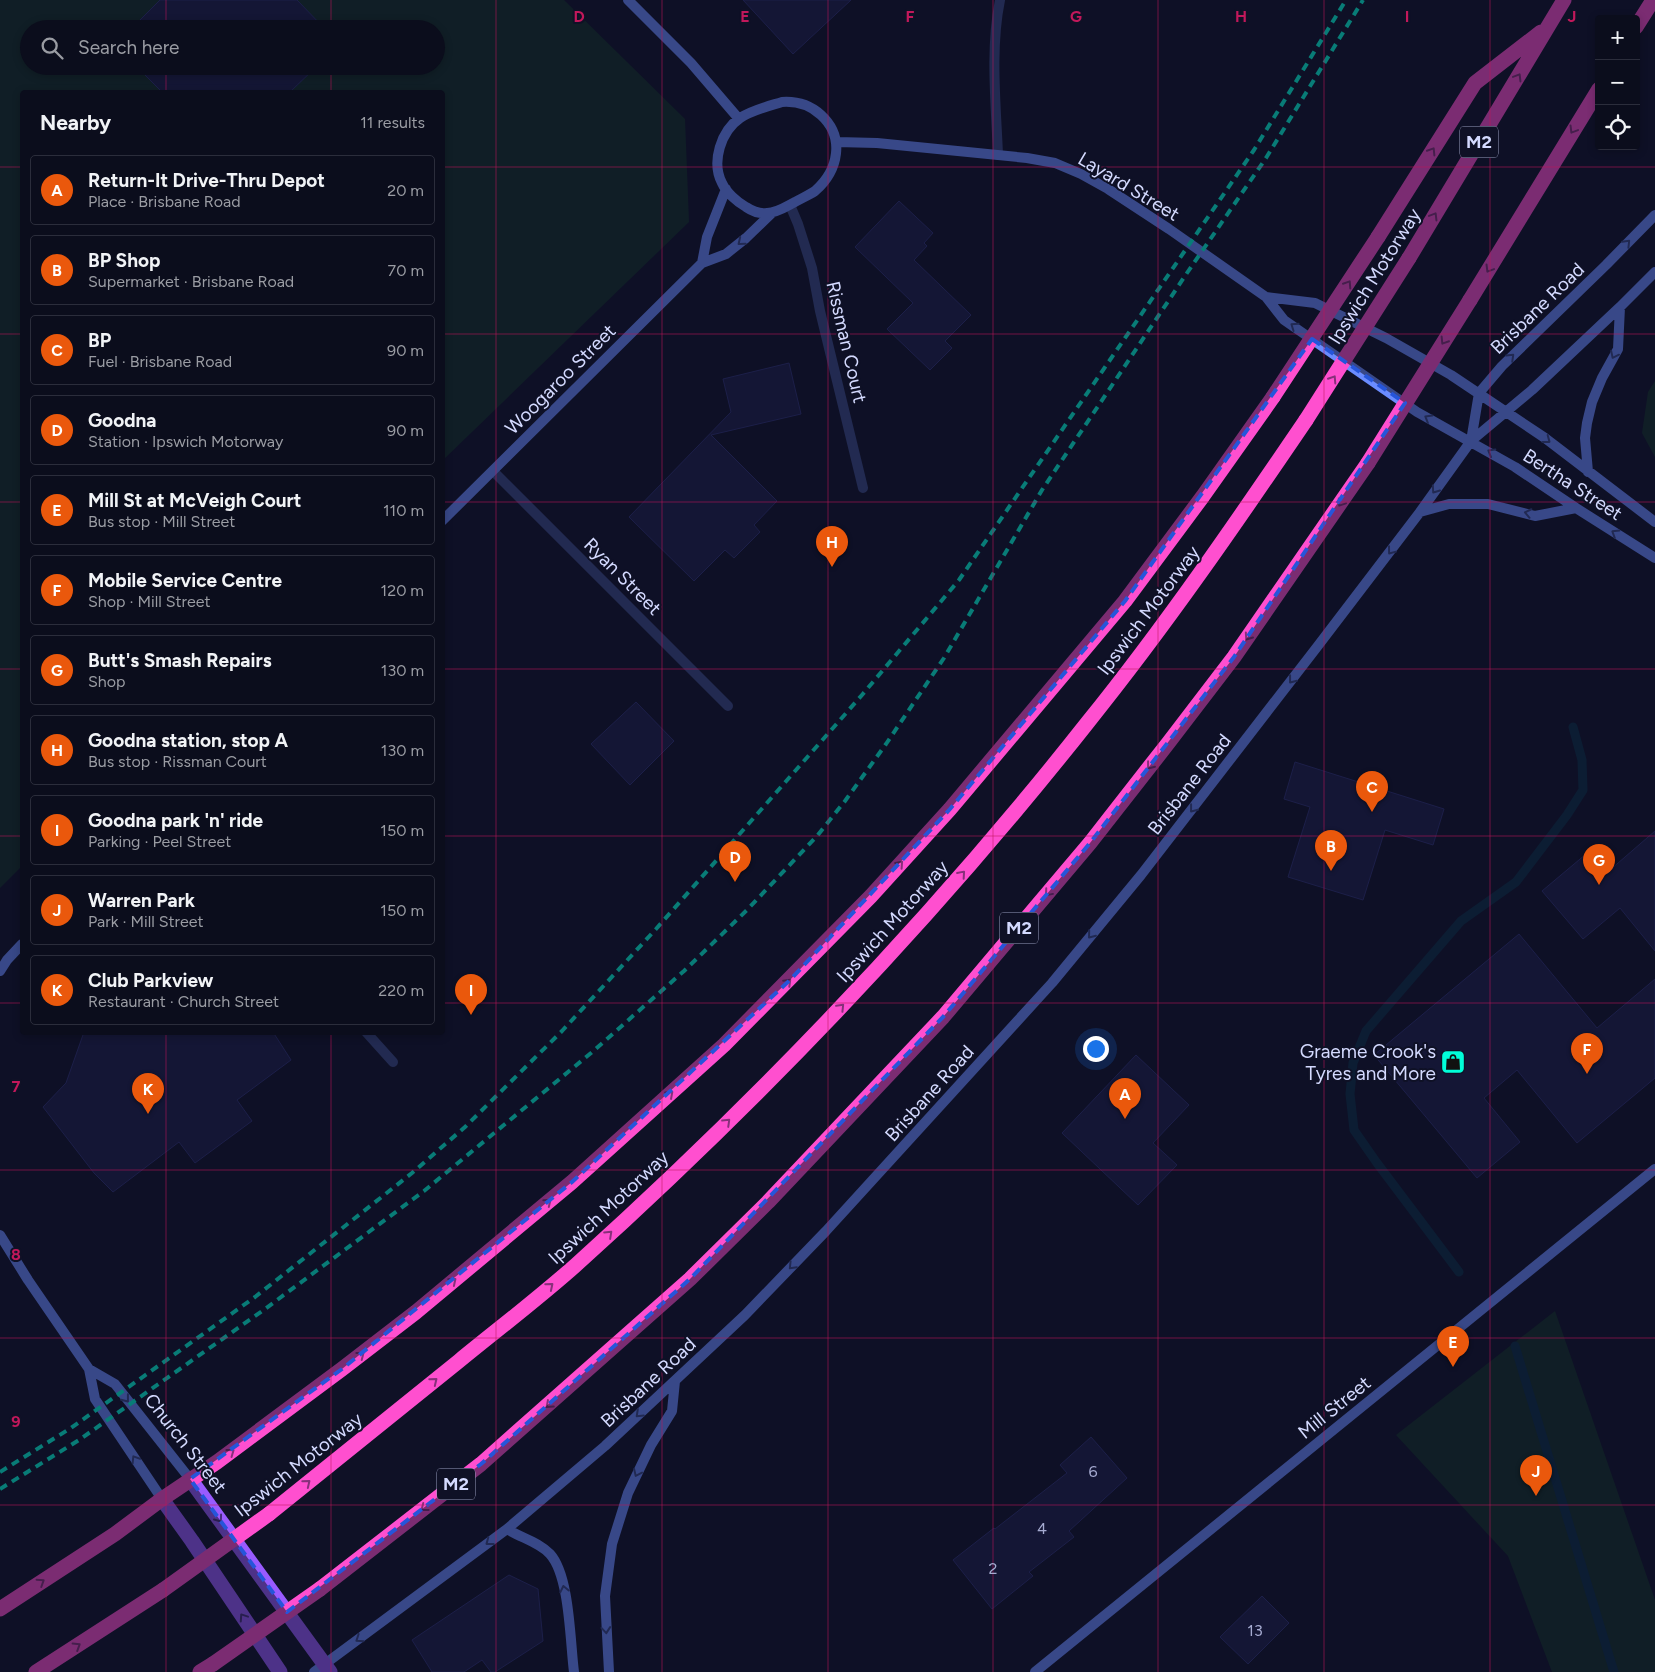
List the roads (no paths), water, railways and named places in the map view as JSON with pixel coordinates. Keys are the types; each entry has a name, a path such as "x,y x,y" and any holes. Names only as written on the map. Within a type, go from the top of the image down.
{"highway":[{"name":"Ipswich Motorway","path":"36,1672 163,1590 269,1514 573,1267 666,1182 842,1007 910,934 1090,721 1178,604 1242,514 1306,420 1409,258 1564,0"},
{"path":"1640,21 1653,0"},
{"path":"0,1609 115,1534 190,1479 217,1462 350,1364 416,1312 572,1182 724,1045 790,980 871,896 950,809 1125,601 1203,496 1323,324 1475,83 1548,27"},
{"name":"M2","path":"207,1668 320,1589 481,1464 690,1279 768,1202 923,1039 1020,928 1090,843 1234,657 1368,463 1595,96"}],"main road":[{"path":"628,0 691,63 739,119"},
{"path":"782,102 800,103 818,113 833,130 837,142 835,162 826,179 813,192 790,205 766,214 751,210 738,202 722,183 719,174 718,158 722,139 739,119 782,102"},
{"name":"Layard Street","path":"837,142 877,143 998,155 1055,163 1081,174 1131,204 1266,297 1284,320 1418,412 1471,441"},
{"path":"702,263 707,237 726,189"},
{"name":"Woogaroo Street","path":"445,518 702,263 726,254 773,212"},
{"name":"Brisbane Road","path":"1471,441 1479,393 1502,366 1606,266 1655,215"},
{"name":"Brisbane Road","path":"323,1669 507,1529 605,1446 745,1315 826,1231 1052,983 1161,849 1420,512 1471,441 1507,412 1655,272"},
{"name":"Layard Street","path":"1266,297 1315,303 1386,338 1451,375 1507,412"},
{"path":"1588,472 1585,438 1587,423 1592,402 1602,378 1618,349 1620,307"},
{"name":"Bertha Street","path":"1507,412 1545,438 1655,522"},
{"name":"Bertha Street","path":"1471,441 1528,475 1655,558"},
{"path":"1420,512 1449,504 1488,504 1534,516 1576,508"},
{"path":"0,971 4,961 20,946"},
{"name":"Mill Street","path":"1034,1672 1655,1169"},
{"name":"Church Street","path":"0,1234 28,1280 90,1369 115,1384 190,1479 323,1669"},
{"name":"Church Street","path":"90,1369 95,1399 280,1672"},
{"path":"608,1672 605,1596 612,1544 628,1493 651,1446 672,1411 675,1381"},
{"path":"507,1529 542,1547 552,1556 560,1572 565,1590 574,1672"}],"street":[{"path":"998,155 995,50 996,18 1000,0"},
{"name":"Rissman Court","path":"790,205 812,268 820,311 863,488"},
{"name":"Ryan Street","path":"493,471 728,706"},
{"path":"369,1035 394,1062"}],"waterway":[{"path":"1459,1272 1354,1130 1350,1094 1353,1063 1366,1031 1461,921 1516,882 1567,815 1583,790 1582,760 1573,727"},
{"path":"1515,1346 1614,1672"}],"railway":[{"path":"0,1472 71,1428 255,1297 412,1173 465,1127 562,1031 656,929 862,695 959,580 1254,150 1346,0"},
{"path":"0,1489 79,1440 265,1309 424,1191 591,1053 684,971 747,910 817,836 886,744 944,658 1042,490 1266,158 1363,0"}],"place":[{"name":"Goodna station, stop A","path":"832,567"},
{"name":"BP","path":"1372,812"},
{"name":"BP Shop","path":"1331,871"},
{"name":"Goodna","path":"735,882"},
{"name":"Butt's Smash Repairs","path":"1599,885"},
{"name":"Goodna park 'n' ride","path":"471,1015"},
{"name":"Graeme Crook's Tyres and More","path":"1453,1062"},
{"name":"Mobile Service Centre","path":"1587,1074"},
{"name":"Club Parkview","path":"148,1114"},
{"name":"Return-It Drive-Thru Depot","path":"1125,1119"},
{"name":"Mill St at McVeigh Court","path":"1453,1367"},
{"name":"Warren Park","path":"1536,1496"}]}
